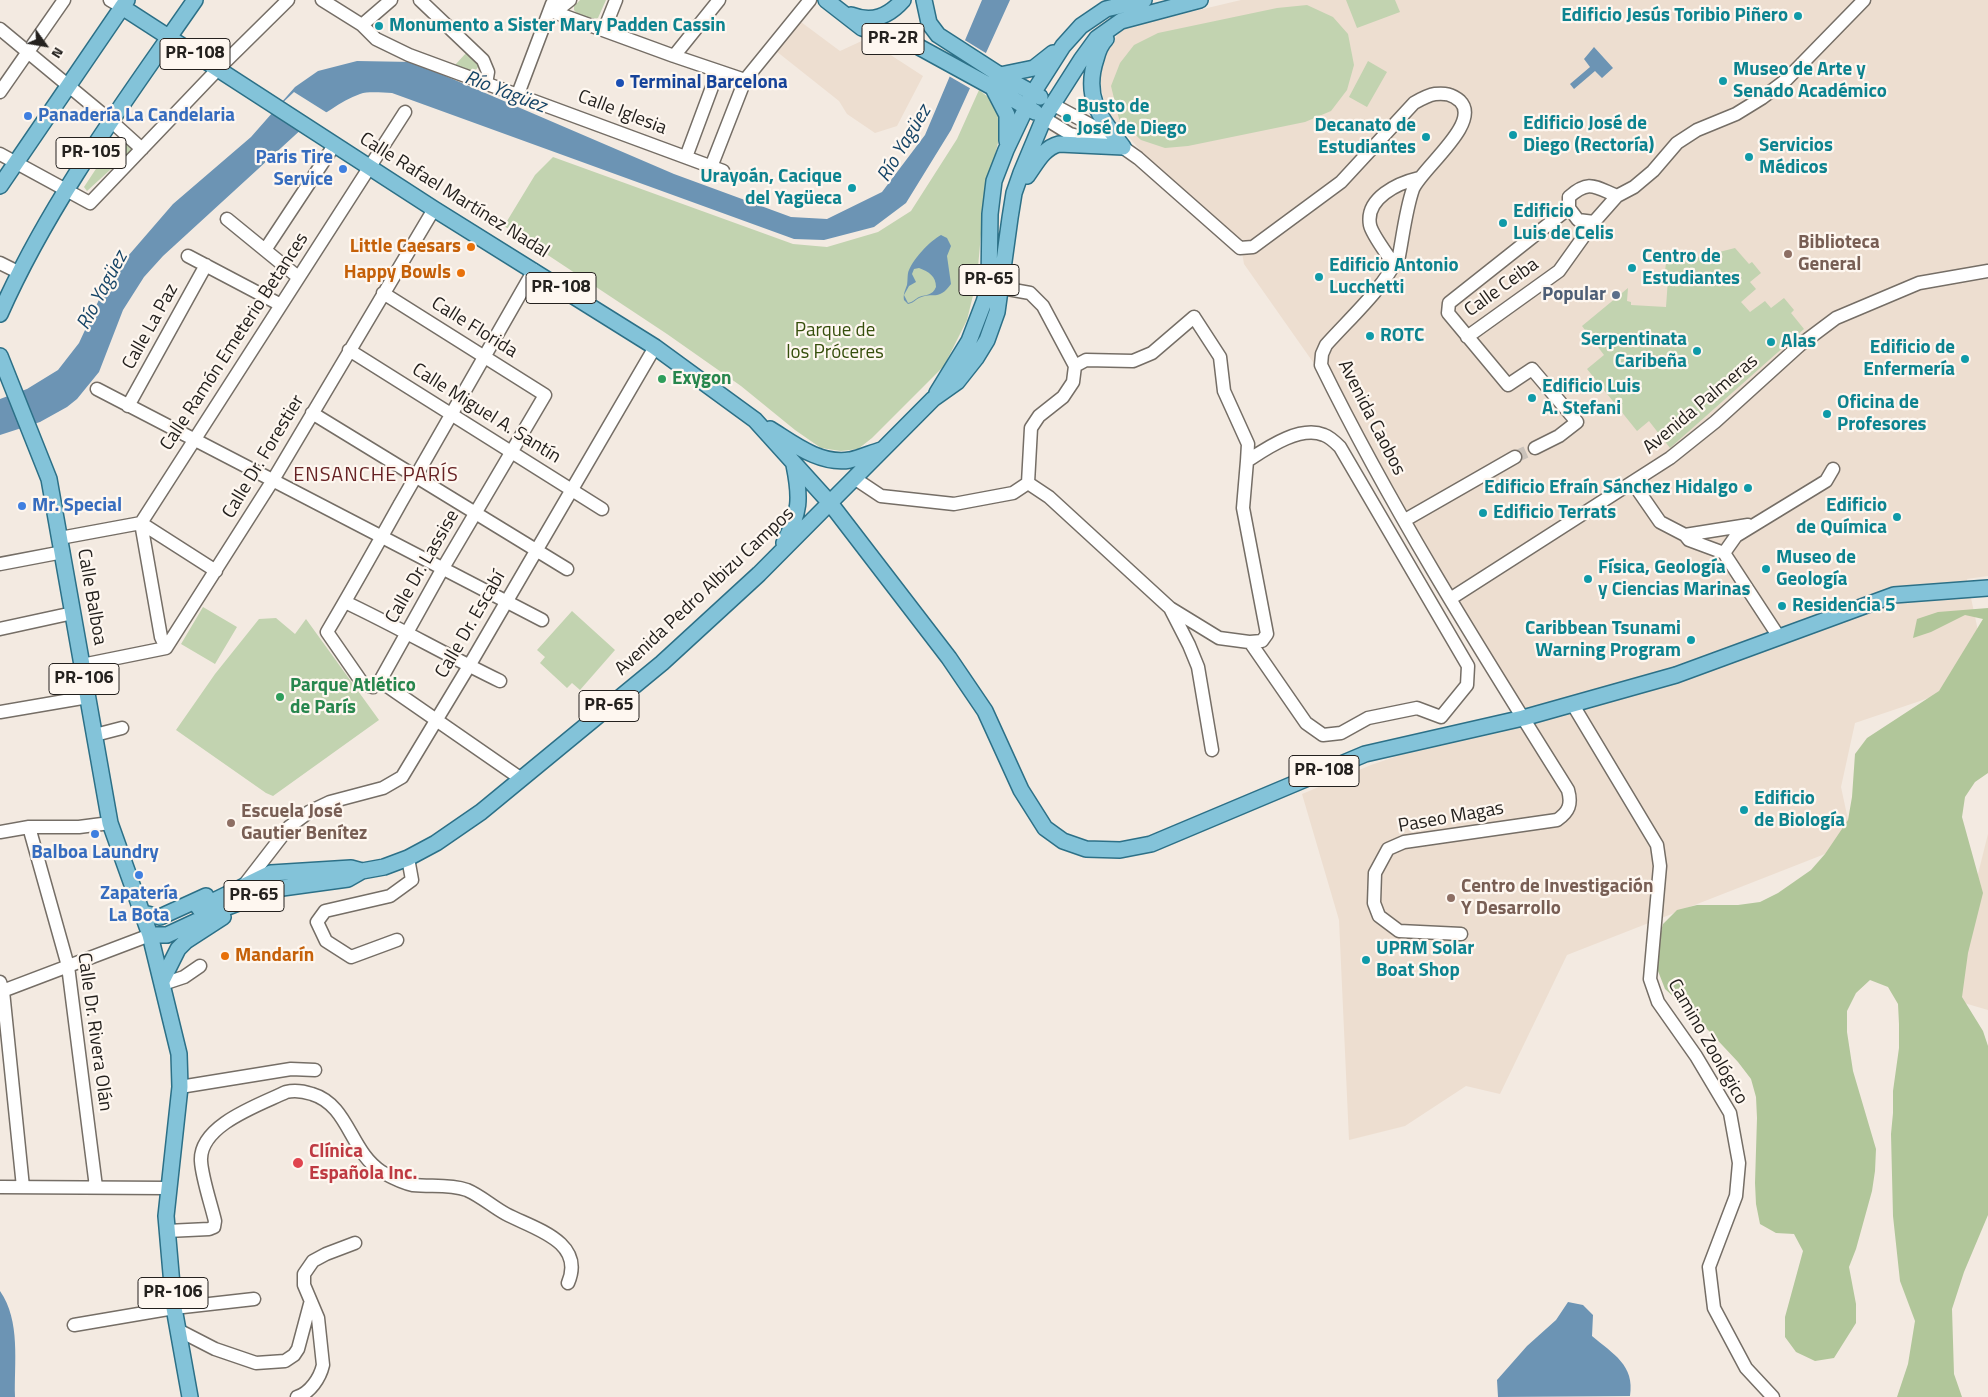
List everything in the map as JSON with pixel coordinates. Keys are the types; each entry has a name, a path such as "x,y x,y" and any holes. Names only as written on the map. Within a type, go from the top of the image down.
{"main road":[{"name":"PR-105","path":"0,314 18,272 66,190 195,0"},
{"name":"PR-2R","path":"826,0 862,28 919,47 947,62 996,81 1030,100 1052,104"},
{"path":"842,12 864,20 871,19 890,11 903,0"},
{"name":"PR-2R","path":"924,0 929,23 938,36 996,81"},
{"path":"1006,150 1009,133 1008,115 996,81 1034,68 1062,46 1081,26 1106,8 1144,0"},
{"path":"1123,147 1099,115 1091,94 1093,68 1101,45 1121,21 1200,0"},
{"name":"PR-105","path":"0,186 68,86 120,2"},
{"name":"Calle Rafael Martínez Nadal","path":"120,2 169,37 434,209 655,347 756,420 830,502"},
{"name":"Avenida Pedro Albizu Campos","path":"995,287 1014,193 1044,118 1097,38 1121,21"},
{"name":"Avenida Pedro Albizu Campos","path":"150,935 167,935 238,902 275,889 348,879 362,871 384,867 408,858 436,843 481,812 662,663 778,556 933,399 957,382 987,340 997,312 990,214 993,189 1006,150 1030,100 1062,46"},
{"name":"PR-2R","path":"1030,100 1044,118"},
{"path":"1014,193 1040,156 1053,146 1059,144 1123,147"},
{"name":"Calle Balboa","path":"0,356 49,479 110,823 150,935"},
{"path":"756,420 803,450 825,459 849,460 882,450"},
{"path":"778,556 794,524 798,506 799,488 794,463"},
{"name":"PR-108","path":"830,502 949,658 986,711 1021,790 1046,828 1063,841 1086,849 1120,850 1151,844 1365,754 1523,718 1676,675 1894,595 1988,588"},
{"name":"Avenida Pedro Albizu Campos","path":"150,935 164,925 271,873 351,868 362,871"},
{"path":"143,913 160,917 233,883 246,884"},
{"path":"163,985 178,949 186,941 219,920 238,902"},
{"name":"PR-106","path":"150,935 179,1054 180,1087 167,1188 166,1231 174,1308 180,1331 190,1397"}],"street":[{"path":"0,92 64,0"},
{"path":"0,154 90,203 218,69 288,0"},
{"name":"Calle Iglesia","path":"322,0 362,25 376,39 409,55 717,169 745,80"},
{"path":"362,25 391,0"},
{"path":"420,0 483,60 488,72 486,84"},
{"path":"518,94 554,8 570,0"},
{"path":"604,30 616,0"},
{"path":"674,56 719,0"},
{"path":"554,8 604,30 745,80 810,0"},
{"name":"Calle Ceiba","path":"1467,336 1559,271 1594,222 1618,196 1634,187 1654,170 1677,143 1697,130 1736,114 1786,80 1864,0"},
{"path":"0,29 112,121 142,149"},
{"path":"686,157 718,72"},
{"name":"Avenida Caobos","path":"1052,104 1091,125 1138,158 1240,248 1253,248 1341,182 1414,103 1429,95 1444,93 1455,96 1462,104 1465,117 1457,136 1419,178 1413,190 1399,256 1385,280 1326,345 1322,354 1321,365 1354,430 1404,520 1523,718"},
{"name":"Calle Ramón Emeterio Betances","path":"141,523 406,112"},
{"name":"Avenida Caobos","path":"1044,118 1070,134 1123,147"},
{"path":"265,250 335,144"},
{"path":"1394,265 1370,227 1370,214 1375,204 1386,192 1402,182 1419,178"},
{"path":"1594,222 1578,220 1569,208 1570,197 1581,187 1593,186 1618,196"},
{"name":"Calle Ceiba","path":"1535,448 1558,436 1577,422 1532,369 1508,385 1448,313 1449,303 1569,208"},
{"name":"Calle Dr. Forestier","path":"166,648 273,480 434,209"},
{"path":"227,219 298,277"},
{"path":"188,256 281,305"},
{"path":"0,263 18,272"},
{"name":"Calle La Paz","path":"128,406 206,265"},
{"path":"520,778 380,681 373,687 364,684 327,632 534,270"},
{"name":"Avenida Palmeras","path":"1450,599 1670,458 1715,422 1800,345 1836,318 1919,283 1988,271"},
{"path":"995,287 1030,294 1042,306 1076,366 1073,382 1063,397 1039,416 1031,428 1028,483"},
{"name":"Calle Florida","path":"383,293 545,395"},
{"path":"1028,483 1049,497 1170,608 1219,638 1250,642 1262,641 1267,634 1243,508 1248,444 1224,392 1220,357 1194,317 1152,353 1133,360 1086,360 1076,366"},
{"name":"Calle Dr. Escabí","path":"246,884 290,827 309,812 330,802 383,788 402,777 655,347"},
{"name":"Calle Miguel A. Santín","path":"349,350 602,509"},
{"path":"97,389 542,620"},
{"name":"Calle Dr. Lassise","path":"380,681 443,568 545,395"},
{"path":"312,413 417,475 567,569"},
{"path":"1247,461 1272,444 1304,433 1324,435 1340,447 1468,666 1468,686 1441,717 1417,708 1368,718 1341,733 1323,735 1306,723 1250,642"},
{"path":"1404,520 1515,457"},
{"path":"1724,553 1736,536 1826,481 1833,470"},
{"path":"854,478 881,496 954,504 1013,493 1028,483"},
{"path":"1633,483 1660,522 1685,535 1689,540 1724,553 1779,637"},
{"path":"82,665 166,648 161,638 141,523"},
{"path":"0,564 141,523 216,571"},
{"path":"1685,535 1756,524"},
{"path":"345,602 500,681"},
{"path":"1170,608 1198,667 1212,750"},
{"path":"0,628 73,613"},
{"path":"0,712 88,697"},
{"name":"Camino Zoológico","path":"1573,705 1657,844 1660,866 1650,979 1658,1002 1696,1056 1730,1113 1739,1163 1736,1196 1709,1268 1714,1308 1746,1368 1773,1397"},
{"name":"Paseo Magas","path":"1461,934 1399,931 1379,916 1374,903 1375,873 1388,849 1404,842 1494,828 1544,823 1557,820 1565,815 1570,806 1568,790 1523,718"},
{"path":"95,735 122,728"},
{"path":"0,832 29,827 79,827 110,823"},
{"name":"Calle Dr. Rivera Olán","path":"29,827 68,966 96,1187"},
{"path":"397,940 350,957 326,941 317,922 325,911 390,896 412,880 408,858"},
{"path":"23,1187 1,988 68,966 150,935"},
{"path":"163,985 184,977 200,966"},
{"path":"163,985 190,984"},
{"path":"180,1087 291,1069 316,1070"},
{"path":"166,1231 209,1229 214,1227 216,1221 201,1162 203,1147 219,1126 292,1090 321,1097 331,1104 342,1117 362,1152 372,1164 385,1174 412,1184 459,1187 507,1214 536,1227 555,1239 567,1251 570,1260 572,1272 568,1283"},
{"path":"0,1187 167,1188"},
{"path":"297,1397 306,1393 311,1387 321,1372 323,1365 318,1318 310,1304 304,1285 304,1274 308,1266 326,1254 355,1243"},
{"path":"74,1325 174,1308 254,1299"},
{"path":"180,1331 215,1349 256,1363 285,1361 298,1350 310,1304"}],"shaded area":[{"path":"1241,0 1988,0 1988,576 1967,579 1988,678 1855,723 1841,787 1853,843 1567,955 1500,1094 1466,1086 1405,1126 1349,1140 1339,920 1302,794 1400,755 1511,730 1516,720 1514,712 1447,600 1315,365 1244,264 1240,241 1143,153 1106,112 1099,76 1106,50 1123,28"},
{"path":"801,22 840,51 866,39 923,76 897,126 875,133 847,114 839,101 776,51"},
{"path":"1988,834 1988,1010 1947,998"}],"green space":[{"path":"580,0 606,0 598,18 592,19 582,16 574,10 574,6"},
{"path":"1346,0 1395,0 1400,12 1357,28"},
{"path":"1307,5 1333,17 1348,34 1354,65 1347,90 1331,111 1305,122 1188,146 1165,148 1141,140 1119,119 1111,86 1120,63 1134,45 1158,33 1277,8"},
{"path":"467,52 477,60 479,66 474,72 455,65"},
{"path":"1368,61 1387,72 1367,107 1349,97"},
{"name":"Parque de los Próceres","path":"979,90 997,104 1003,123 984,199 977,279 967,320 944,366 872,438 858,449 841,451 821,448 795,430 741,386 667,334 504,226 535,175 553,157 793,244 827,247 878,232 911,211 957,139"},
{"path":"117,137 133,149 87,191 84,187"},
{"path":"1735,248 1749,264 1752,262 1761,273 1750,282 1756,289 1741,302 1750,312 1765,301 1771,308 1784,298 1794,310 1791,313 1804,329 1670,448 1649,421 1637,431 1587,369 1604,355 1582,326 1628,288 1627,301 1631,302 1631,305 1666,307 1668,279 1664,279 1667,255 1675,249 1684,261"},
{"path":"203,607 237,627 215,664 181,644"},
{"path":"1988,608 1988,773 1975,782 1965,797 1962,817 1983,893 1968,953 1962,997 1983,1031 1988,1046 1988,1215 1964,1272 1952,1309 1954,1374 1962,1397 1897,1397 1908,1364 1915,1321 1900,1281 1893,1216 1891,1134 1893,1091 1899,1048 1898,1004 1888,987 1870,980 1856,993 1847,1011 1847,1032 1853,1071 1876,1149 1875,1171 1872,1191 1849,1267 1856,1304 1856,1323 1834,1358 1815,1361 1796,1352 1785,1337 1785,1317 1803,1251 1794,1234 1776,1233 1760,1224 1756,1204 1755,1183 1756,1097 1751,1079 1738,1062 1694,1015 1665,989 1658,971 1656,950 1663,924 1677,910 1697,905 1738,905 1760,902 1778,893 1811,870 1825,854 1848,820 1852,797 1855,754 1867,738 1939,691 1983,619 1965,615 1931,632 1913,638 1917,619 1938,612"},
{"path":"572,611 615,650 580,690 572,683 567,688 540,663 545,657 537,650"},
{"name":"Parque Atlético de París","path":"276,618 295,634 306,619 379,720 273,796 176,730 215,674 259,619"}],"water":[{"name":"Río Yagüez","path":"982,0 1010,0 951,130 906,203 874,227 824,240 794,239 392,93 368,93 353,97 305,126 163,256 144,277 123,310 99,372 77,399 67,407 40,422 0,435 0,399 27,389 58,370 79,343 109,278 173,204 251,137 295,87 318,71 357,61 413,62 674,174 791,217 827,219 882,192 925,135"},
{"path":"1594,47 1613,68 1602,78 1595,71 1574,89 1570,84 1590,67 1584,59"},
{"path":"941,235 947,238 951,246 947,256 951,284 942,293 924,296 908,304 904,300 904,296 904,292 911,265 918,255","holes":["919,268 933,277 936,287 931,293 908,303 904,295 909,286 916,282 912,274 914,269"]},
{"path":"0,1291 7,1303 14,1329 15,1397 0,1397"},
{"path":"1568,1302 1583,1305 1593,1315 1592,1336 1615,1355 1626,1368 1631,1385 1630,1396 1498,1397 1497,1380 1527,1346 1556,1320"}],"pier":[{"path":"963,39 989,55 973,90 947,75"},
{"path":"294,92 329,114 306,128 274,111"}],"tunnel":[{"path":"1515,457 1535,448"}],"place":[{"name":"Edificio Jesús Toribio Piñero","path":"1798,16"},
{"name":"Monumento a Sister Mary Padden Cassin","path":"379,26"},
{"name":"Museo de Arte y Senado Académico","path":"1723,81"},
{"name":"Terminal Barcelona","path":"620,83"},
{"name":"Panadería La Candelaria","path":"28,116"},
{"name":"Busto de José de Diego","path":"1067,118"},
{"name":"Edificio José de Diego (Rectoría)","path":"1513,135"},
{"name":"Decanato de Estudiantes","path":"1426,137"},
{"name":"Servicios Médicos","path":"1749,157"},
{"name":"Paris Tire Service","path":"343,169"},
{"name":"Urayoán, Cacique del Yagüeca","path":"852,188"},
{"name":"Edificio Luis de Celis","path":"1503,223"},
{"name":"Little Caesars","path":"471,247"},
{"name":"Biblioteca General","path":"1788,254"},
{"name":"Centro de Estudiantes","path":"1632,268"},
{"name":"Happy Bowls","path":"461,273"},
{"name":"Edificio Antonio Lucchetti","path":"1319,277"},
{"name":"Popular","path":"1616,295"},
{"name":"ROTC","path":"1370,336"},
{"name":"Alas","path":"1771,342"},
{"name":"Serpentinata Caribeña","path":"1697,351"},
{"name":"Edificio de Enfermería","path":"1965,359"},
{"name":"Exygon","path":"662,379"},
{"name":"Edificio Luis A. Stefani","path":"1532,398"},
{"name":"Oficina de Profesores","path":"1827,414"},
{"name":"Edificio Efraín Sánchez Hidalgo","path":"1748,488"},
{"name":"Mr. Special","path":"22,506"},
{"name":"Edificio Terrats","path":"1483,513"},
{"name":"Edificio de Química","path":"1897,517"},
{"name":"Museo de Geología","path":"1766,569"},
{"name":"Física, Geología y Ciencias Marinas","path":"1588,579"},
{"name":"Residencia 5","path":"1782,606"},
{"name":"Caribbean Tsunami Warning Program","path":"1691,640"},
{"name":"Parque Atlético de París","path":"280,697"},
{"name":"Edificio de Biología","path":"1744,810"},
{"name":"Escuela José Gautier Benítez","path":"231,823"},
{"name":"Balboa Laundry","path":"95,834"},
{"name":"Zapatería La Bota","path":"139,875"},
{"name":"Centro de Investigación Y Desarrollo","path":"1451,898"},
{"name":"Mandarín","path":"225,956"},
{"name":"UPRM Solar Boat Shop","path":"1366,960"},
{"name":"Clínica Española Inc.","path":"298,1163"}],"district":[{"name":"ENSANCHE PARÍS","path":"376,476"}]}
